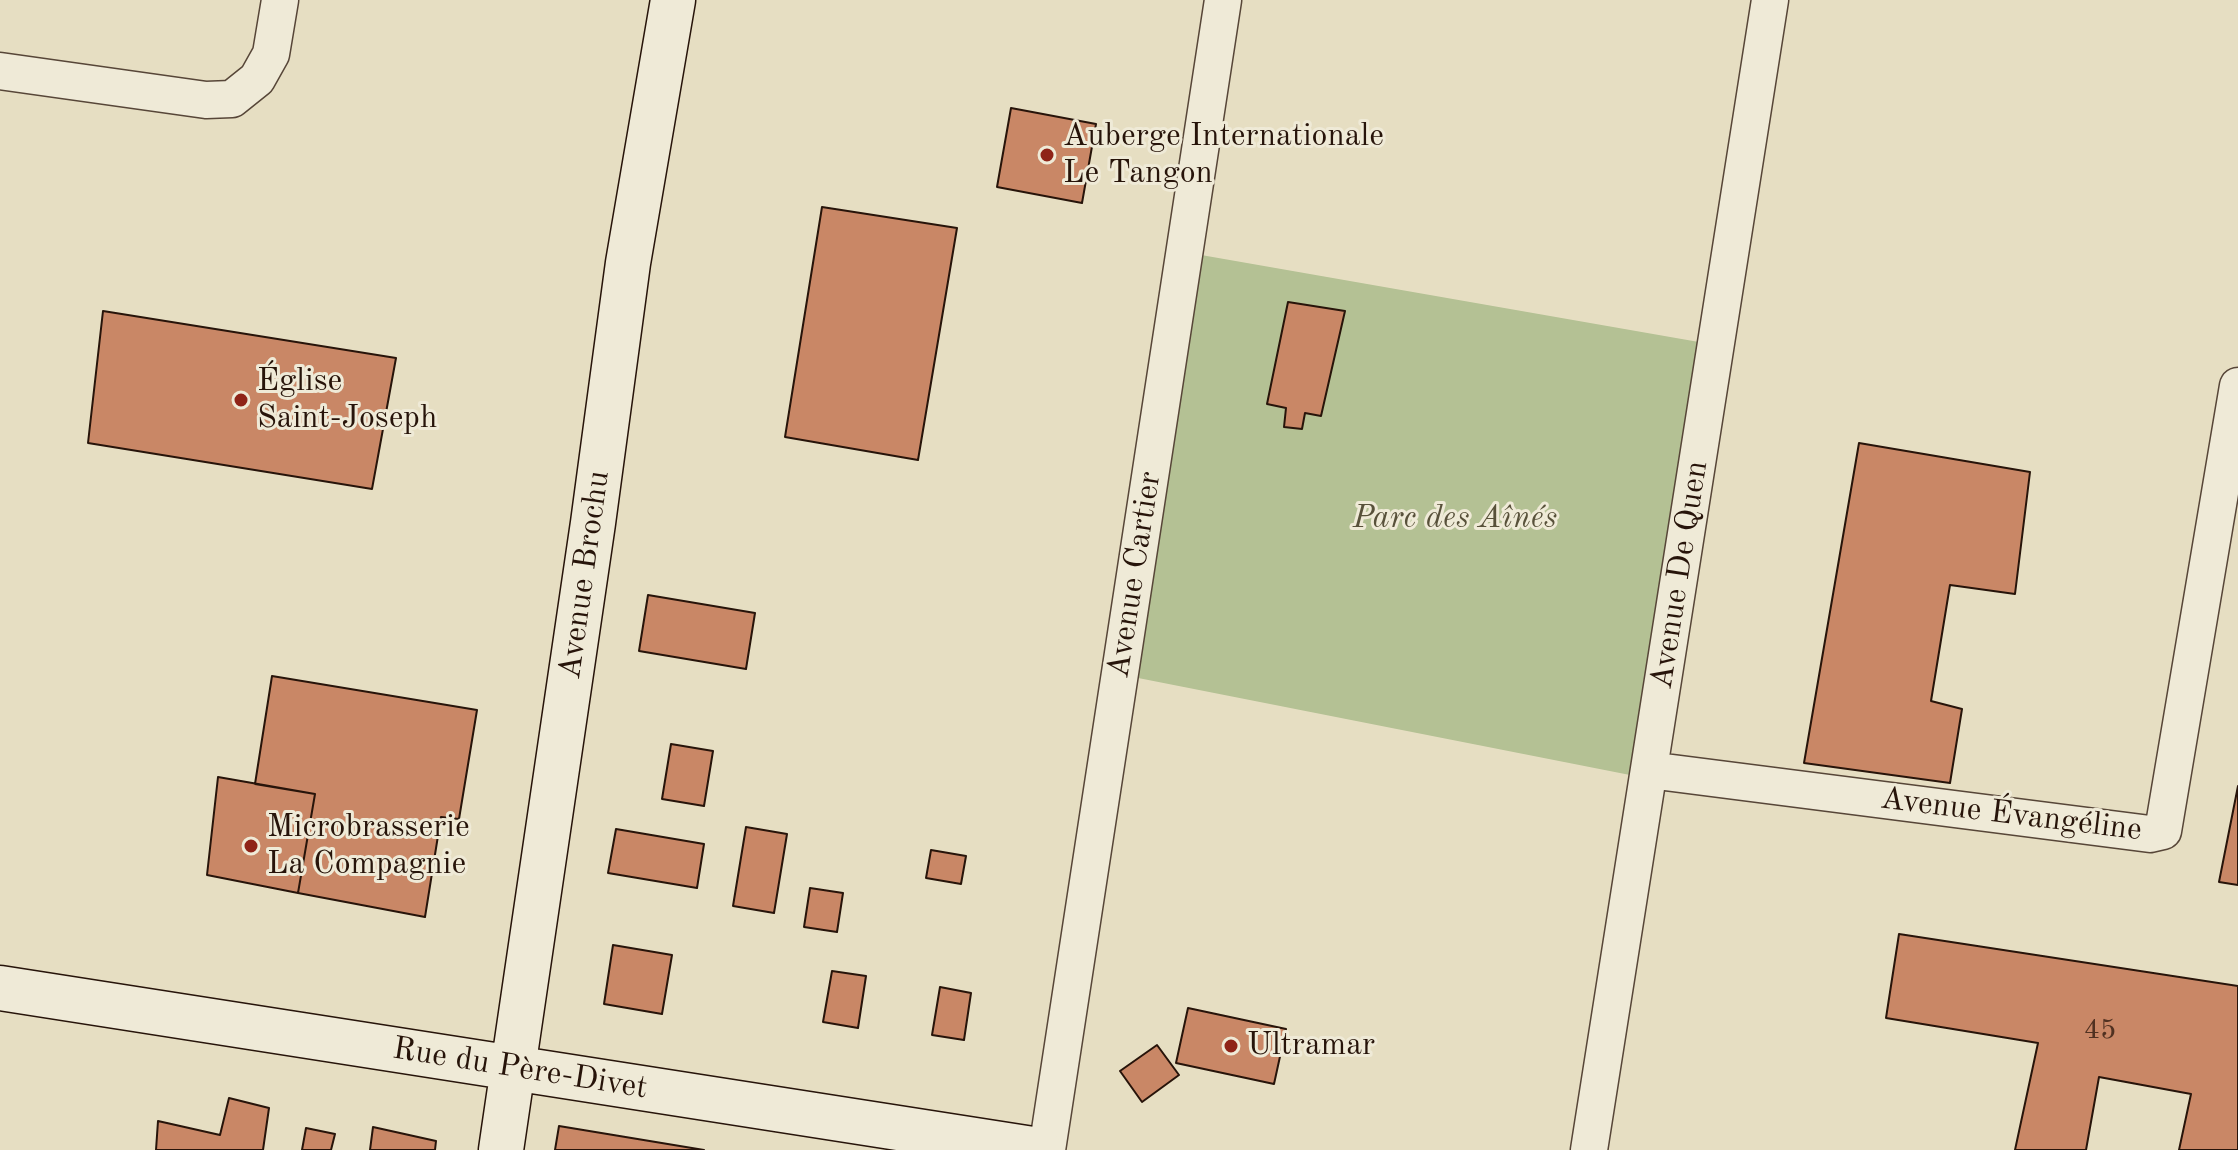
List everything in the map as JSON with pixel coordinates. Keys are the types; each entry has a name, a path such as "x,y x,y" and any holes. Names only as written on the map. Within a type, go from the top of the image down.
{"street":[{"path":"0,71 206,100 232,99 257,79 271,54 280,0"},
{"name":"Avenue Brochu","path":"501,1150 628,263 673,0"},
{"name":"Avenue Cartier","path":"1047,1150 1223,0"},
{"name":"Avenue De Quen","path":"1589,1150 1770,0"},
{"name":"Avenue Évangéline","path":"1649,770 2150,834 2163,831 2238,386"},
{"name":"Rue du Père-Divet","path":"0,988 1039,1150"}],"green space":[{"name":"Parc des Aînés","path":"1184,252 1716,345 1630,775 1123,675"}],"building":[{"name":"Auberge Internationale Le Tangon","path":"1011,108 1096,124 1082,203 997,187"},
{"path":"822,207 957,228 918,460 785,437"},
{"path":"1288,302 1345,311 1321,416 1305,413 1302,429 1284,427 1286,408 1267,404"},
{"name":"Église Saint-Joseph","path":"103,311 396,358 372,489 88,443"},
{"path":"1859,443 2030,472 2015,594 1950,585 1931,701 1962,709 1950,783 1804,763"},
{"path":"648,595 755,613 746,669 639,651"},
{"path":"272,676 477,710 459,819 441,817 425,917 298,893 315,794 255,784"},
{"path":"671,744 713,751 704,806 662,799"},
{"path":"218,777 315,794 298,893 207,875"},
{"path":"2238,786 2238,885 2219,882"},
{"path":"746,827 787,834 774,913 733,906"},
{"path":"616,829 704,844 697,888 608,873"},
{"path":"931,850 966,856 961,884 926,878"},
{"path":"810,888 843,893 837,932 804,927"},
{"path":"1899,934 2238,986 2238,1150 2179,1150 2191,1094 2099,1077 2086,1150 2015,1150 2038,1043 1886,1018"},
{"path":"613,945 672,955 662,1014 604,1004"},
{"path":"832,971 866,976 858,1028 823,1022"},
{"path":"940,987 971,993 964,1040 932,1035"},
{"name":"Ultramar","path":"1188,1008 1286,1029 1274,1084 1176,1063"},
{"path":"1157,1045 1179,1075 1142,1102 1120,1071"},
{"path":"229,1098 269,1108 263,1150 156,1150 158,1121 220,1135"},
{"path":"559,1126 704,1150 555,1150"},
{"path":"373,1127 436,1141 435,1150 370,1150"},
{"path":"306,1128 335,1134 331,1150 302,1150"}],"place":[{"name":"Auberge Internationale Le Tangon","path":"1047,155"},
{"name":"Église Saint-Joseph","path":"241,400"},
{"name":"Microbrasserie La Compagnie","path":"251,846"},
{"name":"Ultramar","path":"1231,1046"}]}
